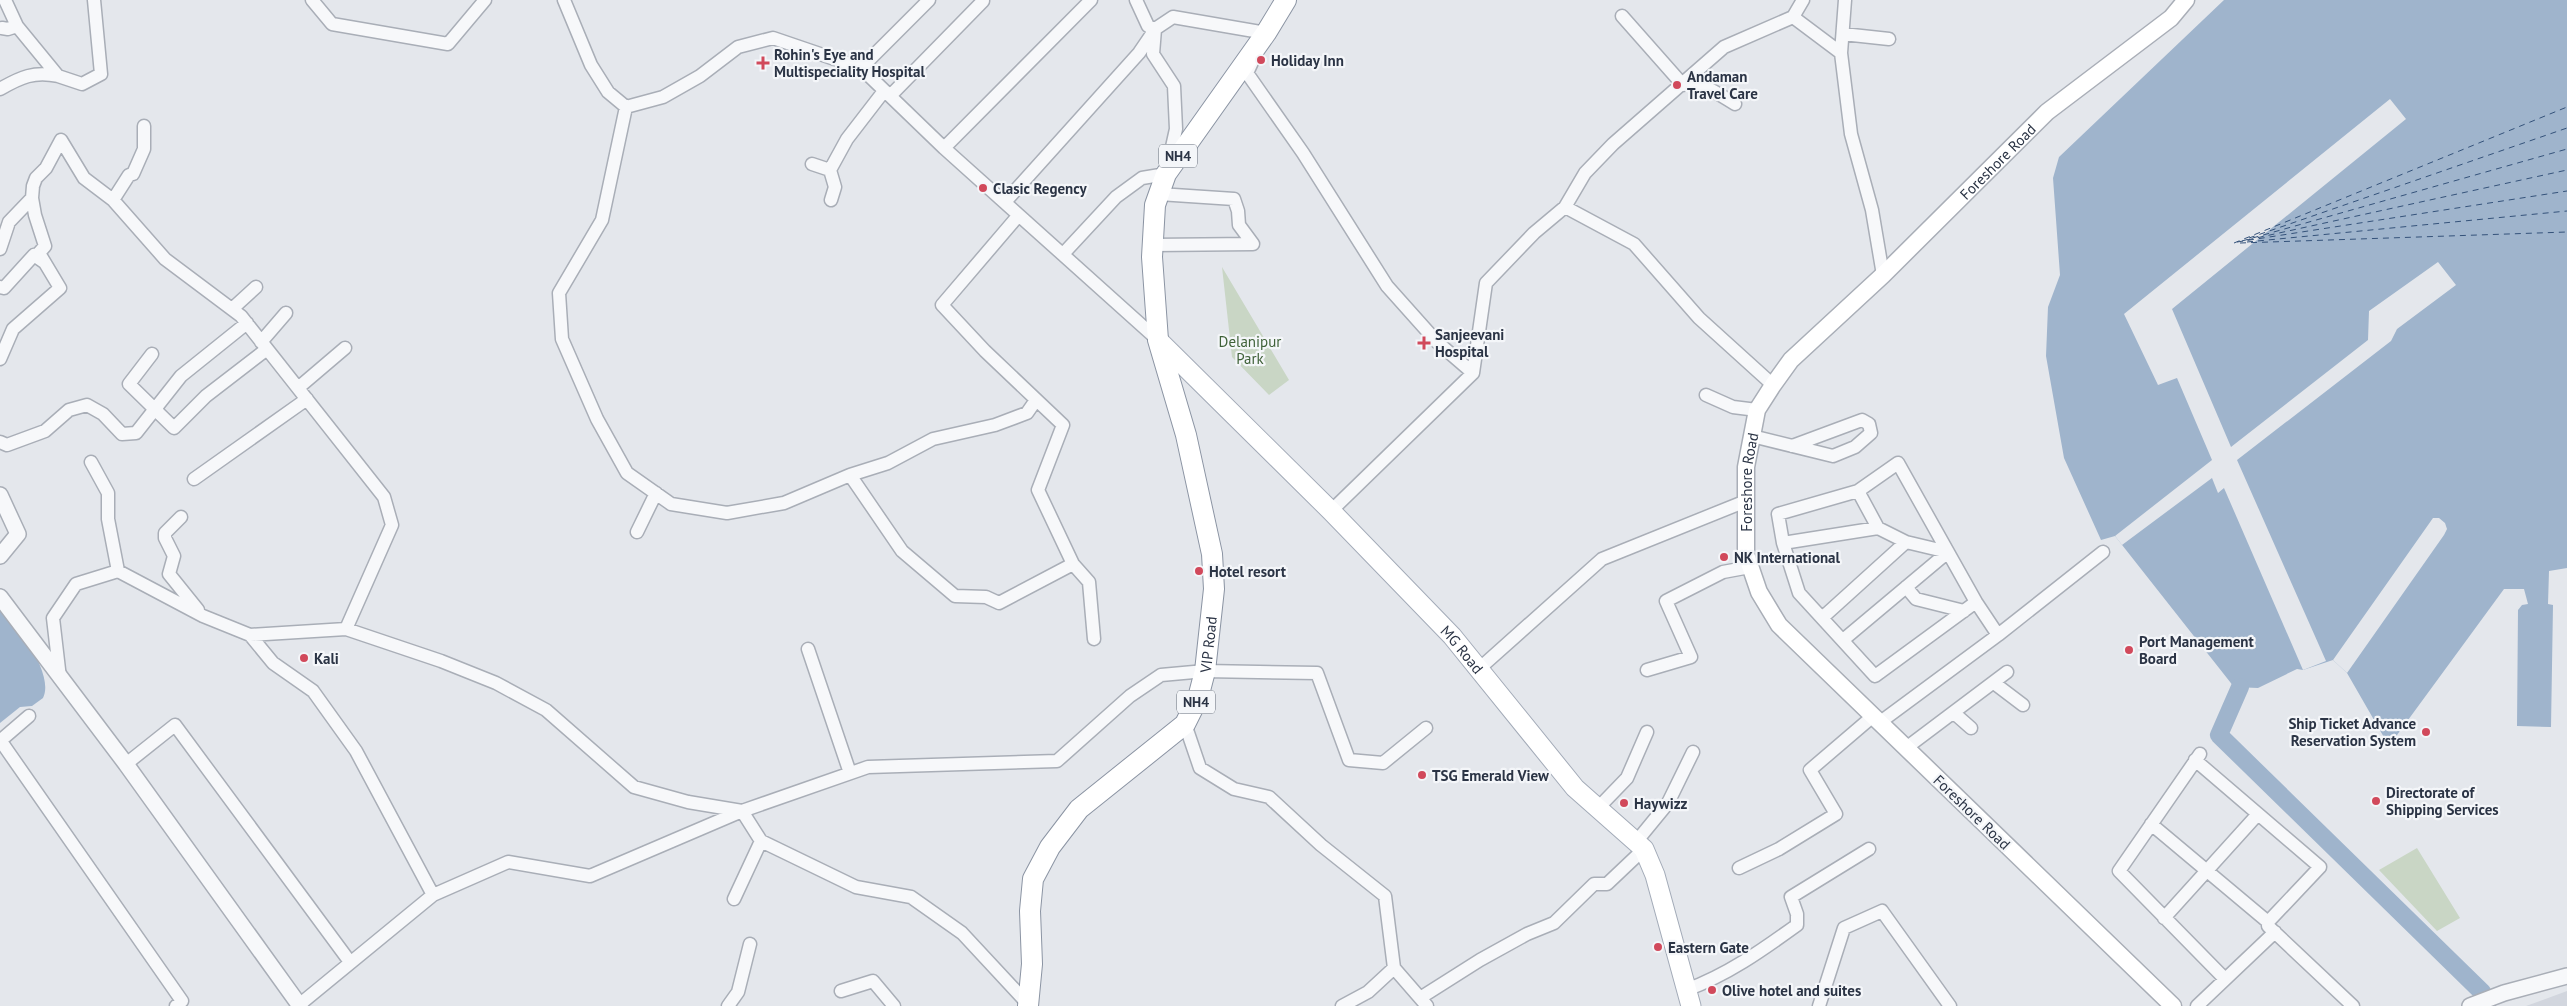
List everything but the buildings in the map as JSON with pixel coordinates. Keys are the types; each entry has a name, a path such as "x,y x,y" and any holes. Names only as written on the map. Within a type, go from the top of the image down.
{"highway":[{"name":"NH4","path":"1158,340 1153,245 1155,204 1166,174 1266,33 1286,0"},
{"name":"VIP Road","path":"1028,1005 1032,964 1030,912 1033,878 1050,847 1079,809 1185,724 1198,698 1205,670 1214,589 1212,554 1186,436 1158,340"}],"main road":[{"name":"Foreshore Road","path":"2173,1006 1780,625 1759,592 1746,554 1746,467 1757,410 1791,360 1884,275 2047,112 2172,18 2186,0"},
{"name":"MG Road","path":"1158,340 1331,511 1452,636 1480,668 1535,741 1575,788 1599,807 1640,845 1655,875 1688,998"}],"street":[{"path":"5,0 17,26 58,76"},
{"path":"0,89 19,79 40,72 82,84 101,74 94,0"},
{"path":"312,0 332,24 448,44 485,0"},
{"path":"564,0 591,65 608,92 626,108"},
{"path":"861,68 929,0"},
{"path":"944,148 1091,0"},
{"path":"1136,0 1148,26 1155,29"},
{"path":"1331,511 1473,373 1486,283 1534,233 1565,207 1590,167 1613,144 1724,47 1793,17 1803,0"},
{"path":"1845,0 1841,53 1851,134 1872,210 1884,275"},
{"path":"832,200 836,187 830,170 847,139 887,93 983,1"},
{"path":"1622,16 1685,83"},
{"path":"1005,202 1139,53 1155,29 1173,17 1266,33 1247,73 1303,153 1387,286 1437,342 1473,373"},
{"path":"1793,17 1841,53"},
{"path":"2,28 8,29 17,26"},
{"path":"1063,254 1116,197 1142,178 1166,174 1176,129 1174,86 1153,54 1155,29"},
{"path":"1843,34 1889,39"},
{"path":"626,108 663,97 700,76 738,47 773,38 861,68 1018,216 1158,340"},
{"path":"1685,83 1697,81 1715,94 1735,104"},
{"path":"626,108 602,220 559,293 562,339 597,419 627,473 671,504 727,514 784,503 850,475 888,463 933,439 995,425 1027,412 1036,400"},
{"path":"113,200 129,175 133,174 144,149 144,126"},
{"path":"0,359 13,329 60,288 39,253 45,246 32,198 36,178 46,168 61,140 84,178 113,200 165,260 232,309 247,323 384,497 392,525 346,629"},
{"path":"812,164 830,170"},
{"path":"1153,245 1253,244 1239,225 1238,210 1234,198 1159,194"},
{"path":"0,249 9,222 32,198"},
{"path":"1565,207 1634,244 1699,318 1773,385"},
{"path":"1018,216 942,305 985,351 1062,425 1038,490 1073,564 1089,582 1094,638"},
{"path":"0,287 4,288 34,255 44,262"},
{"path":"232,309 256,287"},
{"path":"152,354 129,384 174,428 206,396 264,345 286,313"},
{"path":"0,442 7,445 45,431 69,410 87,405 103,414 122,434 136,433 182,376 247,323"},
{"path":"298,388 345,348"},
{"path":"1706,396 1733,407 1757,410"},
{"path":"194,479 306,399"},
{"path":"1752,436 1792,446 1834,456 1855,446 1871,433 1869,424 1862,420 1792,446"},
{"path":"91,462 108,493 108,519 118,571"},
{"path":"1976,602 1875,676 1799,593 1782,543 1778,514 1858,491 1898,463 1976,602 1998,635"},
{"path":"850,475 902,552 954,596 986,597 999,603 1073,564"},
{"path":"1858,491 1878,528 1906,542 1948,552"},
{"path":"637,532 656,493"},
{"path":"0,495 18,534 0,556"},
{"path":"1480,668 1602,559 1746,501"},
{"path":"181,517 165,533 165,538 174,556 169,574 203,616"},
{"path":"1782,543 1878,528"},
{"path":"1822,618 1906,542"},
{"path":"1843,640 1948,552"},
{"path":"1739,868 1779,849 1836,814 1810,770 1876,720 1998,635 2103,552"},
{"path":"1646,670 1691,657 1666,601 1722,572 1750,567"},
{"path":"60,678 53,618 76,584 118,571 203,616 250,635 346,629 440,661 496,683 546,710 634,787 688,802 742,811 761,841 856,887 910,897 962,933 1028,1005"},
{"path":"1906,587 1916,600 1964,611"},
{"path":"0,597 24,626 60,678 126,764 299,1006 350,962 434,895 508,862 590,876 742,811 868,767 1057,762 1130,696 1161,675 1205,670 1317,673 1349,760 1383,763 1426,728"},
{"path":"250,635 273,663 313,691 356,751 434,895"},
{"path":"808,649 850,773"},
{"path":"1906,748 2007,672"},
{"path":"1994,683 2023,705"},
{"path":"1954,713 1971,728"},
{"path":"30,716 0,741 181,1004"},
{"path":"1185,724 1200,768 1234,789 1269,797 1320,845 1385,896 1394,968 1424,1002 1488,956 1528,934 1554,923 1594,884 1608,884 1640,845 1668,803 1693,752"},
{"path":"126,764 175,725 350,962"},
{"path":"1599,807 1627,778 1647,732"},
{"path":"2197,1006 2225,979 2272,927 2320,867 2258,814 2198,757 2119,871 2225,979"},
{"path":"2164,918 2258,814"},
{"path":"2151,824 2272,927 2353,1006"},
{"path":"734,899 761,841"},
{"path":"1688,998 1712,980 1737,967 1796,924 1797,914 1791,898 1869,849"},
{"path":"1819,1006 1844,928 1882,911 1950,1006"},
{"path":"728,1006 738,992 750,944"},
{"path":"1342,1006 1368,992 1394,968"},
{"path":"2474,1005 2567,976"},
{"path":"841,991 873,981 894,1006"}],"shaded area":[{"path":"2567,991 2567,1006 2526,1006"}],"green space":[{"name":"Delanipur Park","path":"1222,267 1289,380 1269,395 1232,357"},
{"path":"2417,848 2460,918 2437,931 2379,870"}],"water":[{"path":"2224,0 2567,0 2567,568 2549,571 2548,604 2553,605 2551,727 2517,726 2518,610 2522,605 2528,604 2524,589 2504,589 2389,746 2347,673 2333,660 2303,670 2297,669 2258,688 2234,687 2115,536 2101,540 2064,458 2046,356 2048,307 2060,275 2053,178 2059,157"},
{"path":"0,606 32,650 44,676 45,688 43,698 32,706 20,707 0,723"}],"pier":[{"path":"2390,99 2406,119 2172,309 2231,447 2368,340 2369,311 2438,262 2456,285 2397,329 2391,341 2237,460 2326,661 2303,670 2224,488 2218,493 2212,478 2122,545 2115,536 2212,460 2177,378 2158,385 2124,314"},
{"path":"2433,518 2439,518 2445,523 2447,529 2444,535 2347,673 2333,660"}],"waterway":[{"path":"2240,687 2219,735 2482,992 2487,1006"}],"ferry route":[{"path":"2234,243 2567,107"},
{"path":"2249,238 2567,128"},
{"path":"2242,241 2567,149"},
{"path":"2247,240 2567,170"},
{"path":"2237,242 2567,191"},
{"path":"2247,242 2567,211"},
{"path":"2240,243 2567,232"}],"place":[{"name":"Holiday Inn","path":"1261,60"},
{"name":"Rohin's Eye and Multispeciality Hospital","path":"763,63"},
{"name":"Andaman Travel Care","path":"1677,85"},
{"name":"Clasic Regency","path":"983,188"},
{"name":"Sanjeevani Hospital","path":"1424,343"},
{"name":"NK International","path":"1724,557"},
{"name":"Hotel resort","path":"1199,571"},
{"name":"Port Management Board","path":"2129,650"},
{"name":"Kali","path":"304,658"},
{"name":"Ship Ticket Advance Reservation System","path":"2426,732"},
{"name":"TSG Emerald View","path":"1422,775"},
{"name":"Directorate of Shipping Services","path":"2376,801"},
{"name":"Haywizz","path":"1624,803"},
{"name":"Eastern Gate","path":"1658,947"},
{"name":"Olive hotel and suites","path":"1712,990"}]}
